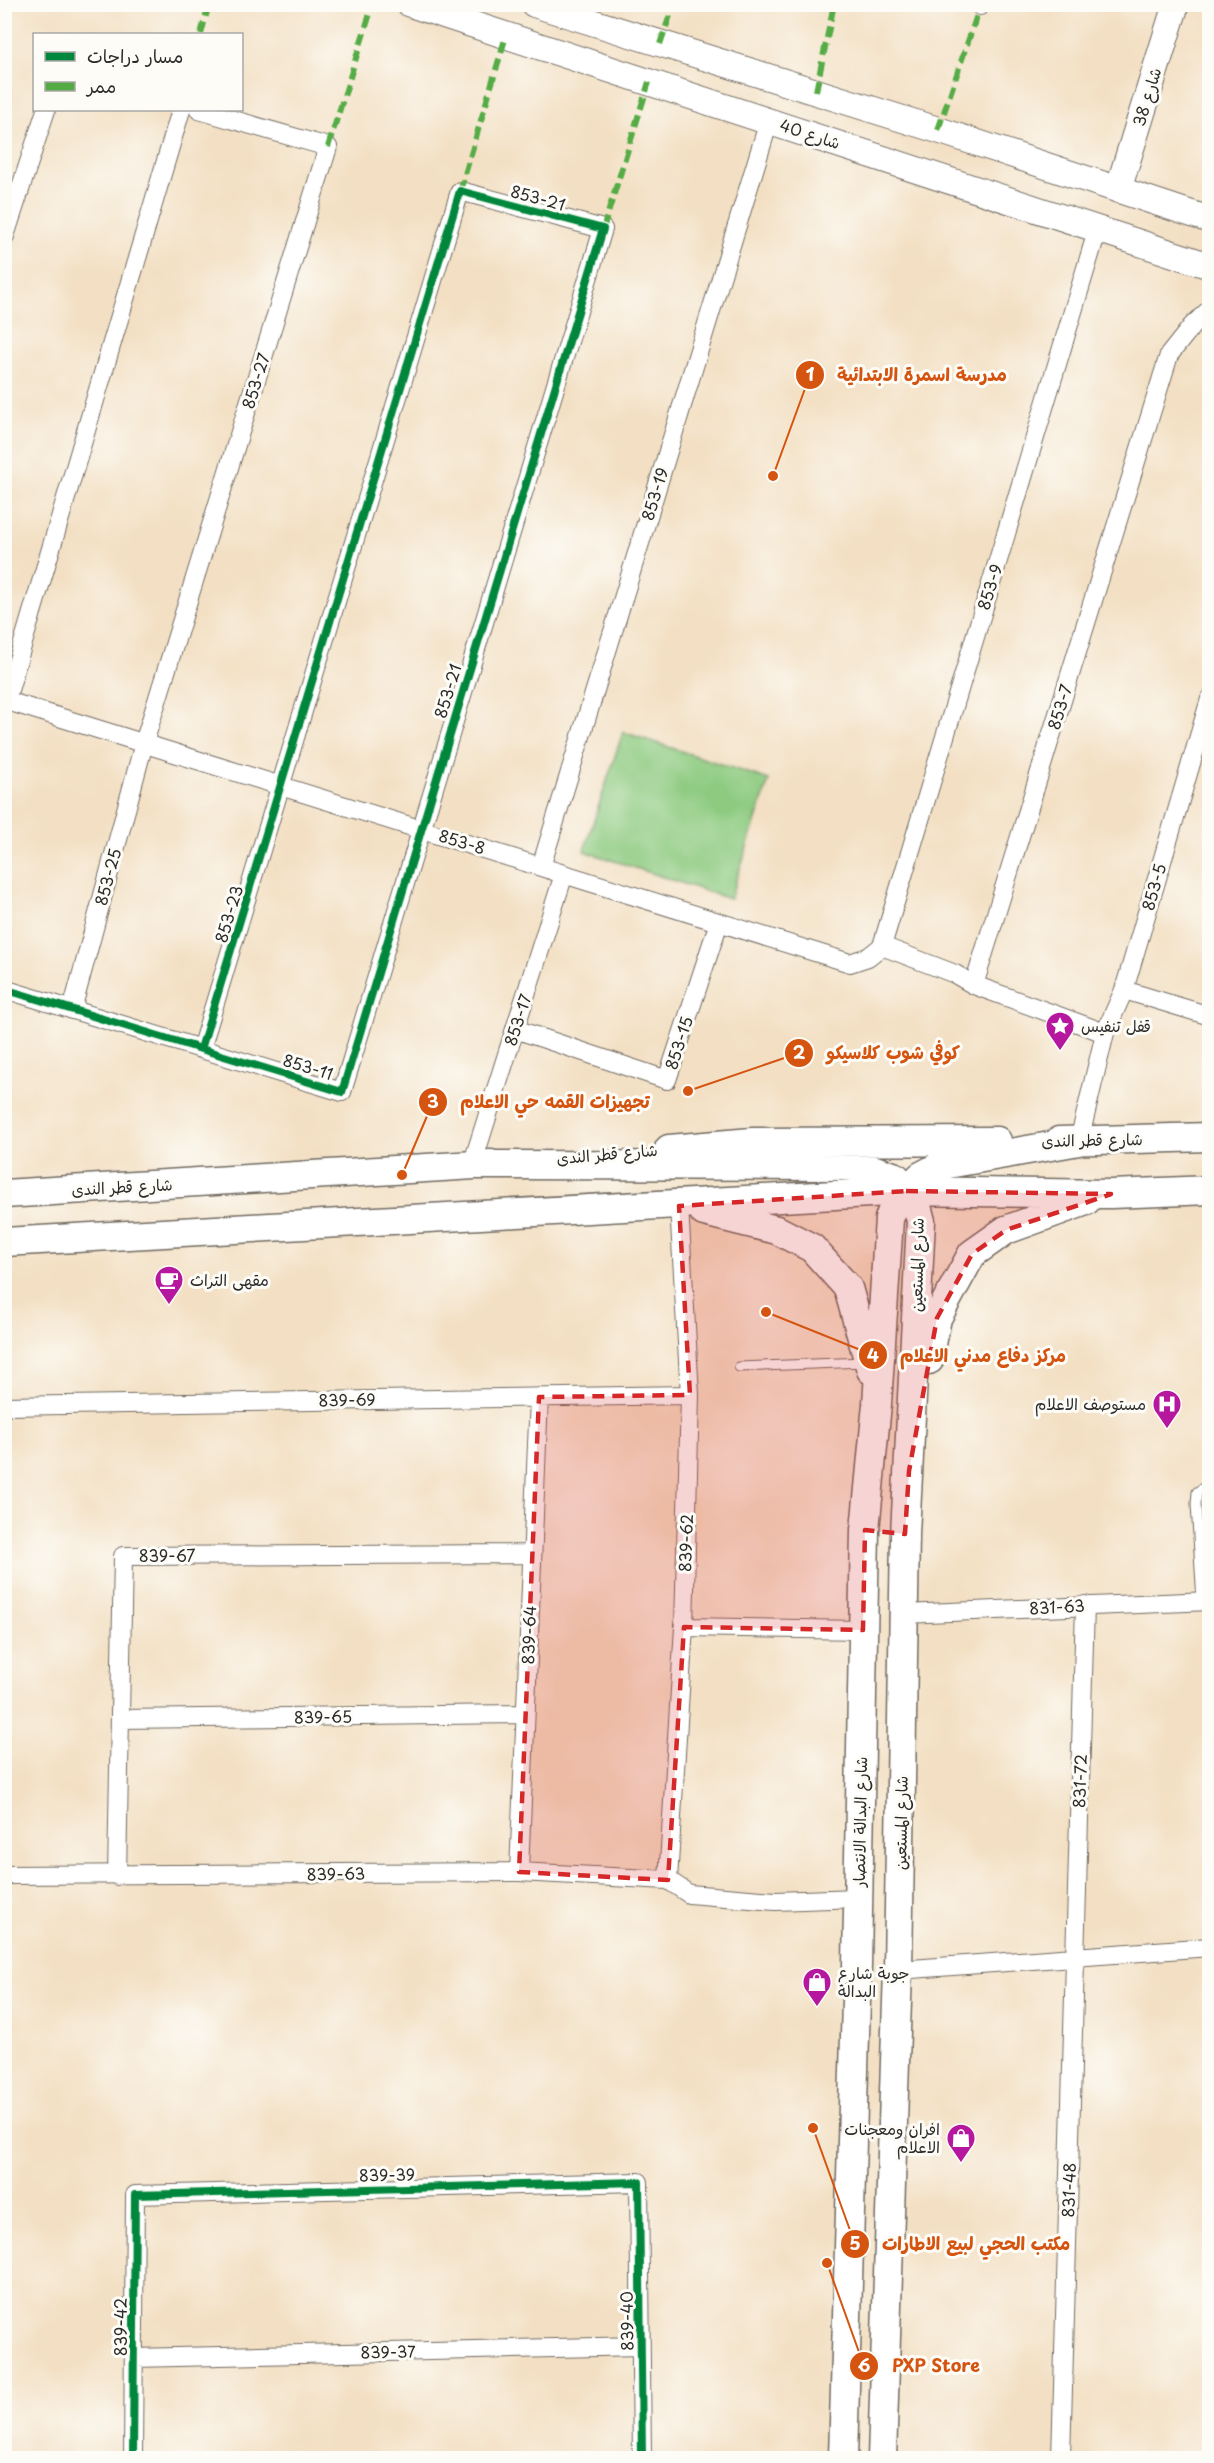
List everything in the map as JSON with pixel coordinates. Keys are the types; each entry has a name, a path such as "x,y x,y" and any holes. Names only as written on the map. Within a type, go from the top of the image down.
{"main road":[{"name":"شارع 40","path":"410,4 1209,266"},
{"name":"شارع 38","path":"1118,190 1176,4"},
{"path":"543,48 543,7 850,102 1209,220"},
{"name":"شارع قطر الندى","path":"4,1194 472,1166 752,1142 1079,1141 1209,1137"},
{"name":"شارع البدالة الانتصار","path":"843,2458 865,1530 877,1404 889,1219 895,1203 906,1191 921,1176 942,1165 1079,1141"},
{"path":"472,1166 863,1166 896,1177 906,1191"},
{"path":"4,1242 679,1206 906,1191 1111,1194 1209,1190"},
{"name":"شارع المستعين","path":"882,2458 898,1970 905,1534 921,1221 916,1206 906,1191"},
{"path":"909,1471 937,1318 972,1254 1006,1230 1038,1216 1111,1194"},
{"path":"679,1206 777,1230 812,1248 848,1288 869,1362 877,1404"},
{"path":"865,1530 905,1534"}],"street":[{"path":"4,239 46,111"},
{"path":"5,703 181,111"},
{"name":"853-27","path":"144,743 328,147 203,111"},
{"name":"853-19","path":"541,867 769,121"},
{"name":"853-21","path":"282,786 460,191 603,230 420,829"},
{"name":"853-9","path":"882,946 1098,228"},
{"name":"853-7","path":"974,986 1169,355 1209,309"},
{"name":"853-5","path":"1124,990 1209,699"},
{"name":"853-8","path":"5,703 144,743 850,963 868,957 882,946"},
{"name":"853-25","path":"72,1010 144,743"},
{"name":"853-23","path":"201,1049 282,786"},
{"name":"853-11","path":"4,989 342,1092 420,829"},
{"name":"853-17","path":"472,1166 564,874"},
{"name":"853-15","path":"514,1029 667,1080 719,922"},
{"path":"882,946 955,974 974,986 1105,1033"},
{"path":"1079,1141 1105,1033 1124,990 1209,1016"},
{"name":"839-62","path":"668,1881 684,1627 690,1395 679,1206"},
{"name":"839-69","path":"4,1406 690,1395"},
{"name":"839-64","path":"519,1872 539,1397"},
{"name":"839-67","path":"117,1876 123,1556 532,1554"},
{"name":"831-63","path":"904,1614 1206,1601"},
{"name":"831-72","path":"1075,1957 1085,1605"},
{"path":"684,1627 863,1630"},
{"name":"839-65","path":"120,1719 525,1714"},
{"name":"839-63","path":"4,1875 519,1872 668,1881"},
{"path":"668,1881 689,1894 775,1901 858,1898"},
{"path":"898,1970 1209,1947"},
{"name":"831-48","path":"1061,2458 1075,1957"},
{"name":"839-39","path":"135,2195 639,2182"},
{"name":"839-40","path":"639,2182 642,2458"},
{"name":"839-42","path":"133,2458 135,2195"},
{"name":"839-37","path":"134,2358 641,2346"}],"lane":[{"path":"739,1367 869,1362"},
{"path":"1206,1601 1196,1504 1197,1492 1209,1483"}],"highlighted area":[{"path":"906,1191 1111,1194 1006,1230 972,1254 937,1318 909,1471 905,1534 865,1530 863,1630 684,1627 668,1880 519,1872 539,1397 690,1395 679,1206"}],"green space":[{"path":"623,732 769,780 730,899 584,851"}],"marked path":[{"path":"201,33 209,4"},
{"path":"328,147 373,4"},
{"path":"660,44 674,4"},
{"path":"816,91 834,4"},
{"path":"938,130 980,6"},
{"path":"460,191 506,36"},
{"path":"603,229 649,82"}],"cycle path":[{"path":"4,989 342,1092 603,229 460,191 201,1049"},
{"path":"133,2458 135,2195 639,2182 642,2458"}],"place":[{"name":"مدرسة اسمرة الابتدائية","path":"773,476"},
{"name":"قفل تنفيس","path":"1060,1052"},
{"name":"كوفي شوب كلاسيكو","path":"688,1091"},
{"name":"تجهيزات القمه حي الاعلام","path":"402,1175"},
{"name":"مقهى التراث","path":"169,1306"},
{"name":"مركز دفاع مدني الاعلام","path":"766,1312"},
{"name":"مستوصف الاعلام","path":"1167,1430"},
{"name":"جوبة شارع البدالة","path":"817,2008"},
{"name":"مكتب الحجي لبيع الاطارات","path":"813,2128"},
{"name":"افران ومعجنات الاعلام","path":"961,2164"},
{"name":"PXP Store","path":"827,2263"}]}
